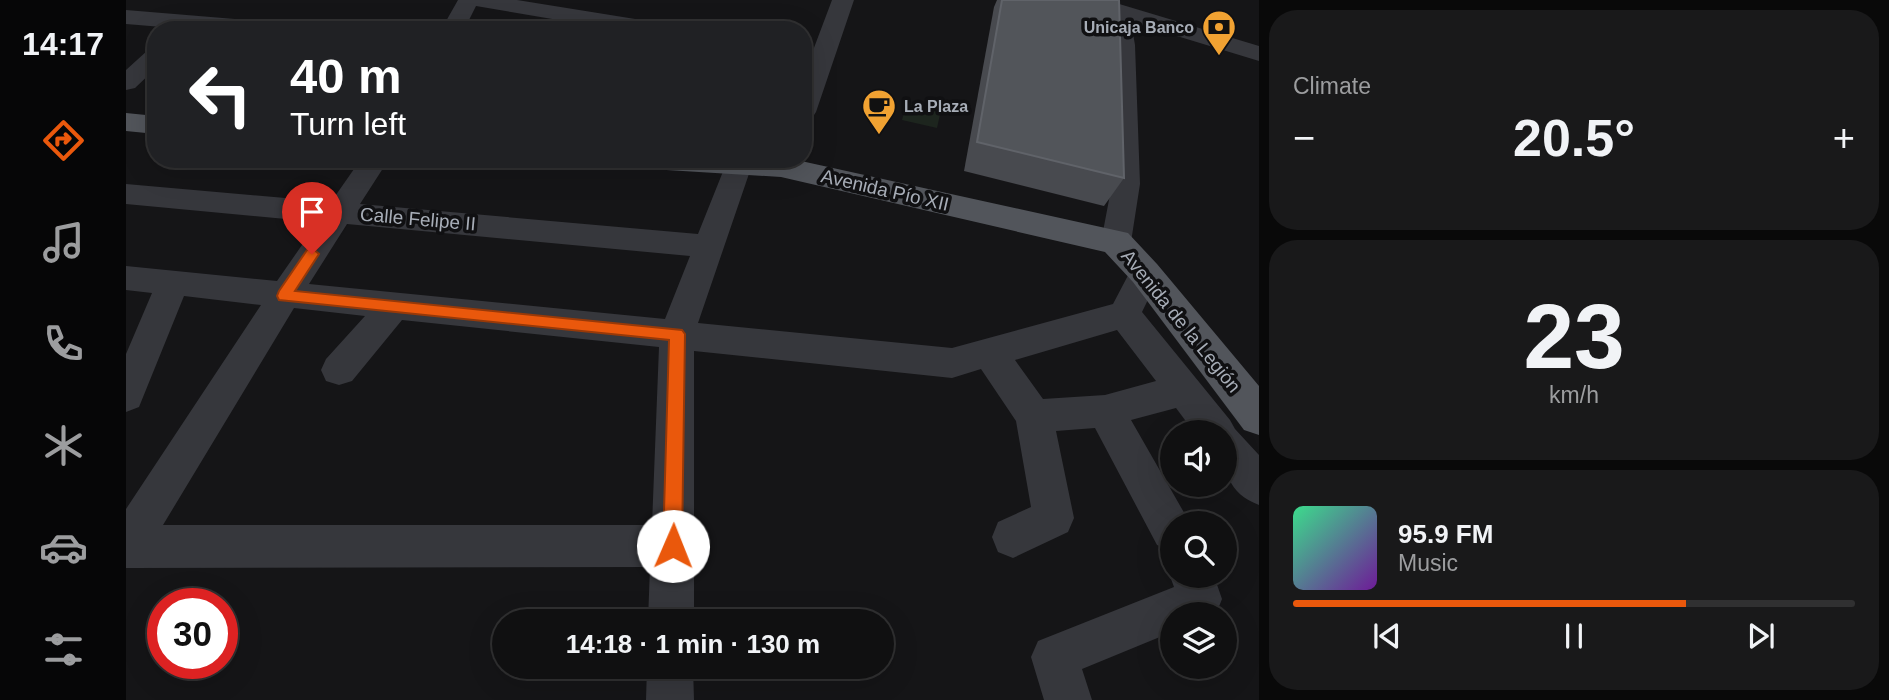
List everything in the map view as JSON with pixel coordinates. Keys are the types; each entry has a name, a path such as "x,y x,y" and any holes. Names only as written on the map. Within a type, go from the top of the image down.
{"main road":[{"path":"126,122 147,124"},
{"name":"Avenida Pío XII","path":"804,168 1116,242"},
{"name":"Avenida de la Legión","path":"1116,242 1145,273 1259,417"}],"street":[{"path":"126,8 136,0"},
{"path":"193,21 216,0"},
{"path":"457,21 469,0"},
{"path":"477,0 605,21"},
{"path":"814,56 844,0"},
{"path":"1059,0 1111,9"},
{"path":"1083,0 1259,54"},
{"name":"Avenida de la Legión","path":"1111,9 1123,45 1126,184 1116,242"},
{"path":"126,17 153,21"},
{"path":"126,546 284,296 369,168"},
{"path":"671,609 677,334 737,168"},
{"name":"Calle Felipe II","path":"126,194 709,246"},
{"path":"126,278 952,363 1124,314 1145,273"},
{"path":"126,396 173,283"},
{"path":"339,370 394,306"},
{"name":"Avenida de la Legión","path":"1124,314 1207,420"},
{"path":"989,352 1034,416 1053,518 1013,537"},
{"path":"1034,416 1105,411 1183,390"},
{"path":"1105,411 1161,511"},
{"path":"1237,458 1259,486"},
{"path":"126,546 673,546"},
{"path":"1068,700 1054,657 1200,599 1196,588"},
{"path":"670,679 670,700"}],"shaded area":[{"path":"907,103 941,110 937,128 902,120"}],"building":[{"path":"1002,0 1119,0 1124,178 977,142"}],"place":[{"name":"Unicaja Banco","path":"1219,57"},
{"name":"La Plaza","path":"879,136"}],"route":[{"path":"312,254 284,296 677,334 673,546"}]}
